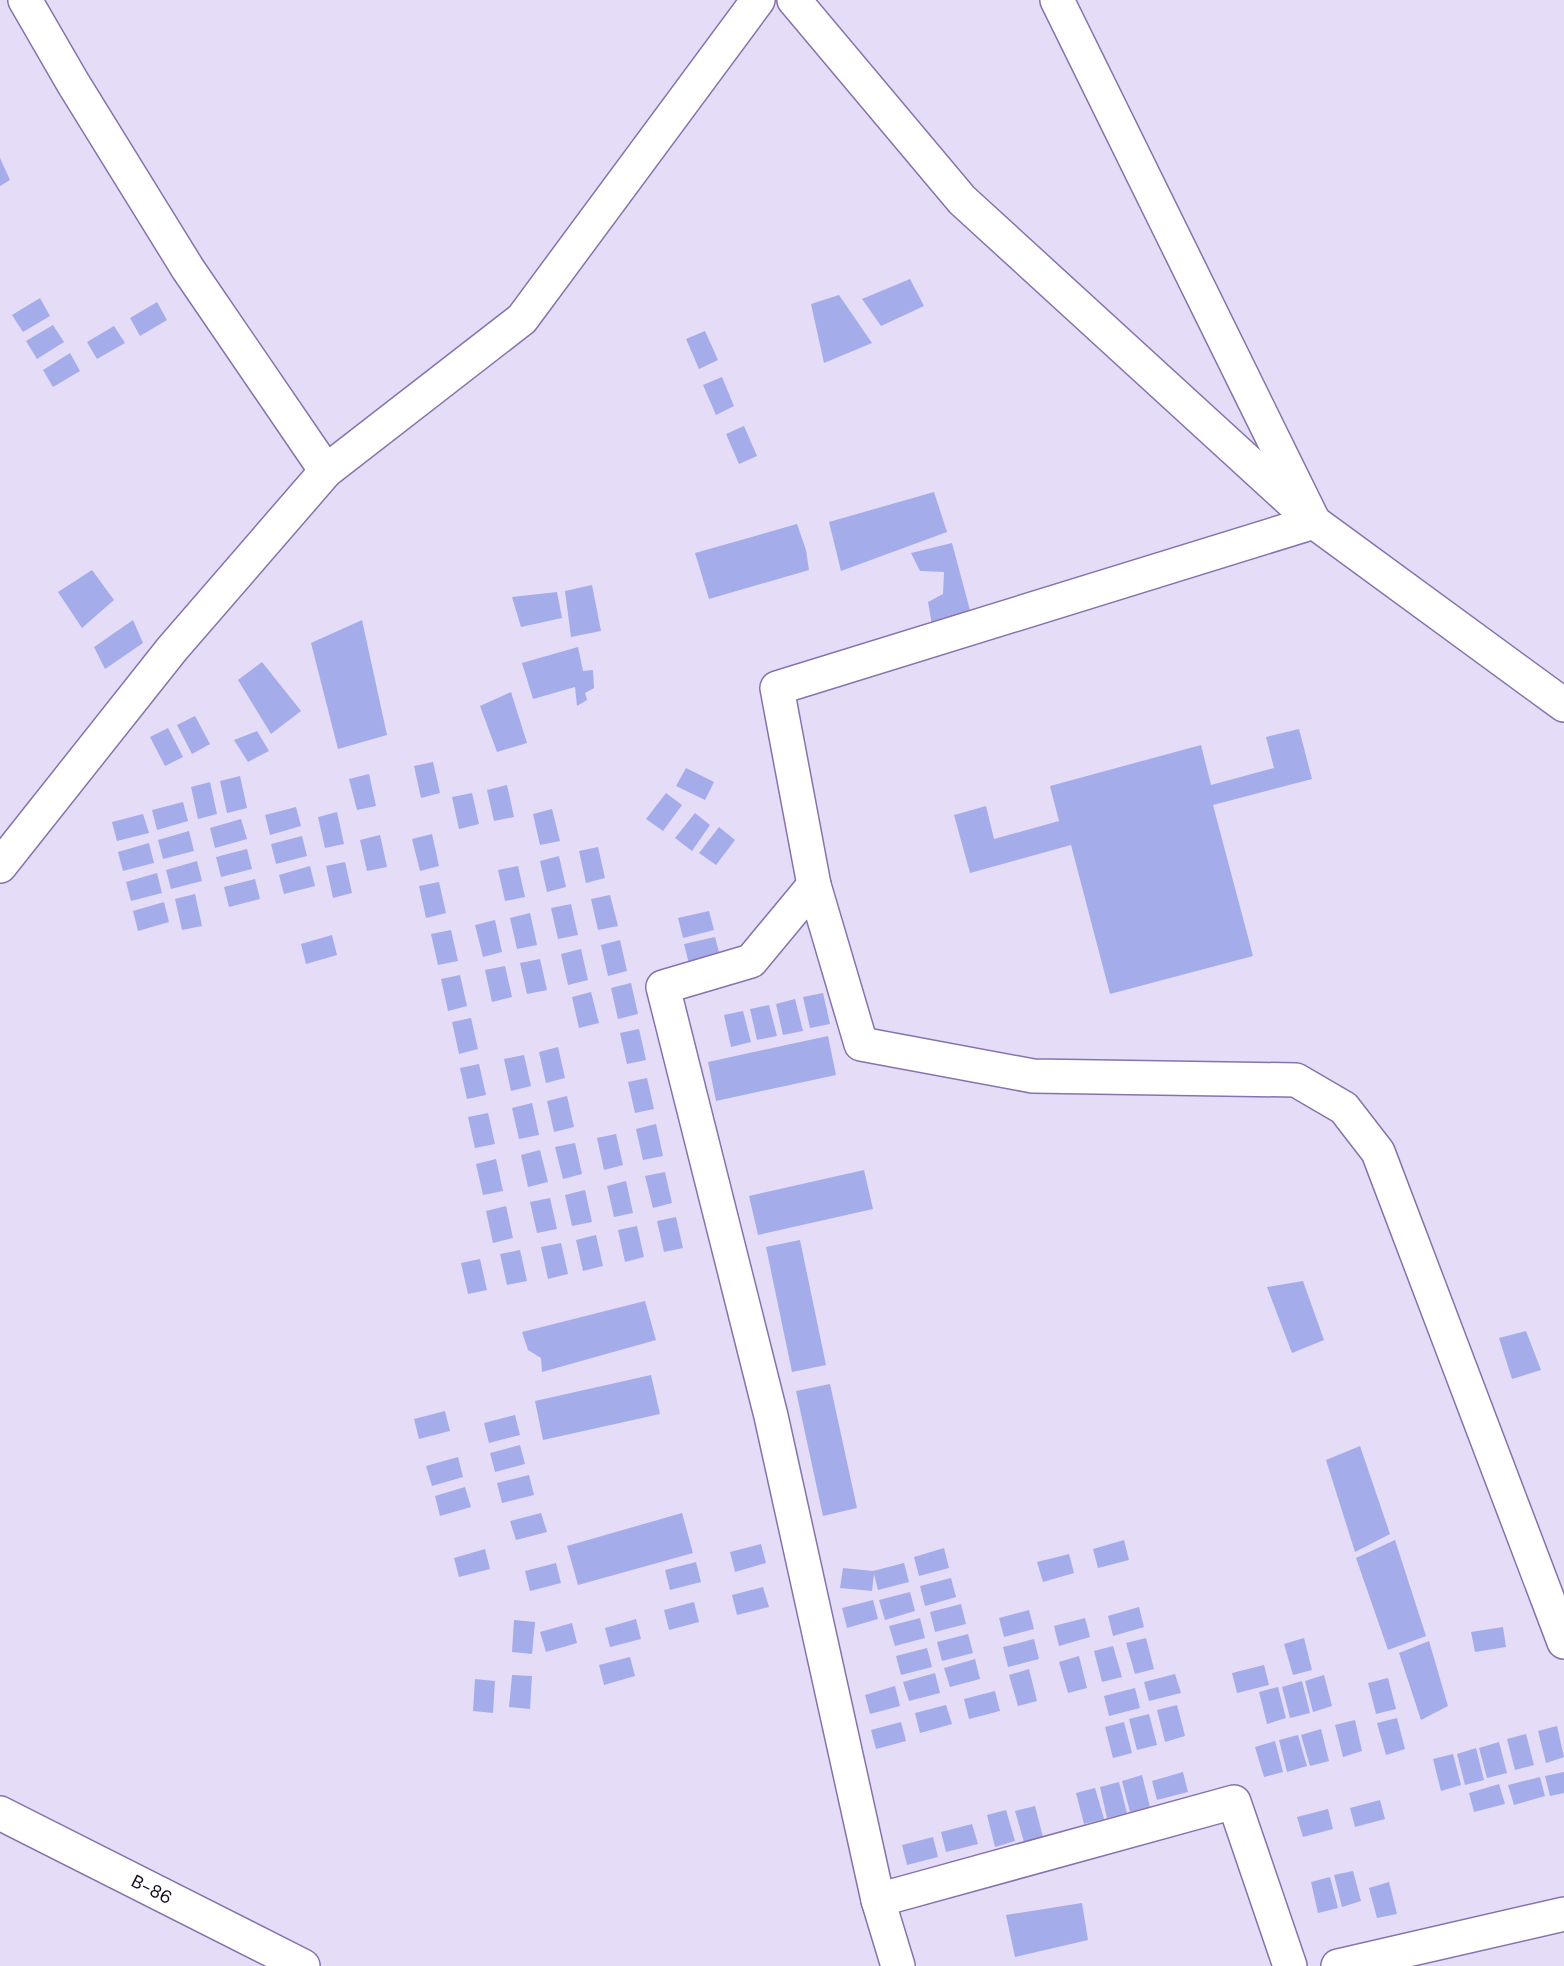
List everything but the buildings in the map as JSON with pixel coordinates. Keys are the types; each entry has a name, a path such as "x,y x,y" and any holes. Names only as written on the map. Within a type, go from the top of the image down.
{"street":[{"path":"25,0 73,84 188,269 326,471"},
{"path":"0,866 172,649 326,471 522,319 758,0"},
{"path":"794,0 962,200 1314,522 1564,705"},
{"path":"1057,0 1314,522"},
{"path":"1314,522 777,688 814,885 861,1044 1033,1076 1296,1080 1344,1108 1377,1152 1564,1642"},
{"path":"814,885 751,961 663,987 771,1416 878,1900 898,1966"},
{"path":"878,1900 1234,1802 1290,1966"},
{"name":"B-86","path":"0,1813 303,1966"},
{"path":"1338,1966 1564,1914"}]}
